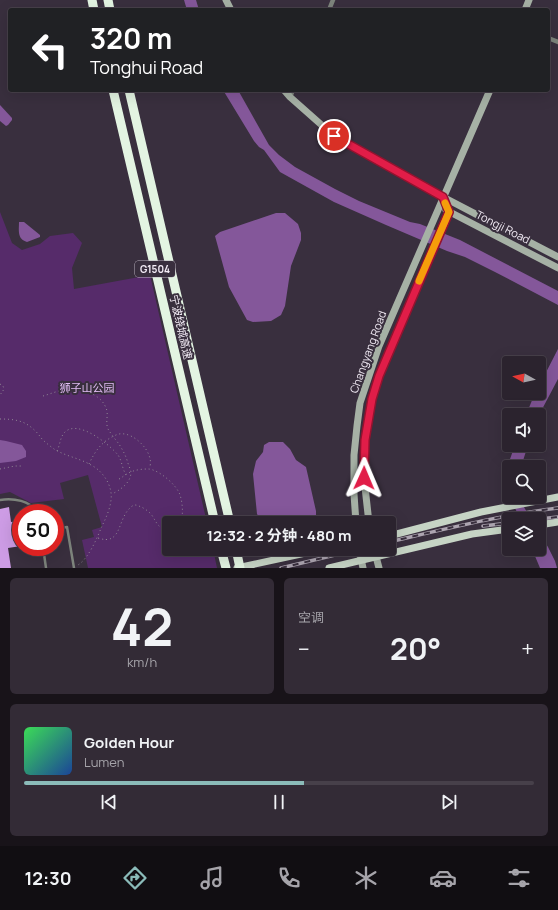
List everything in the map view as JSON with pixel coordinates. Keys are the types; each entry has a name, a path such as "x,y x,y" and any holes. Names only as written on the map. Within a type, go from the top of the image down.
{"highway":[{"name":"宁波绕城高速","path":"113,92 213,516"},
{"name":"宁波绕城高速","path":"129,92 228,516"},
{"path":"223,556 226,568"},
{"path":"237,556 240,568"}],"main road":[{"name":"Changyang Road","path":"356,516 354,455 360,403 379,346 489,92"},
{"name":"Tongji Road","path":"292,93 334,136 443,197 558,257"},
{"path":"443,197 449,212"},
{"name":"Tongji Road","path":"440,205 449,212 558,268"},
{"name":"Changyang Road","path":"368,516 364,478 365,440 372,399 379,376 449,212"},
{"path":"396,534 481,512 558,497"},
{"path":"546,524 558,522"},
{"path":"329,568 362,564 376,557 472,534 502,530"},
{"path":"237,568 292,556"},
{"path":"376,557 379,568"}],"lane":[{"path":"0,500 13,499 28,504"},
{"path":"64,528 67,527 74,568"},
{"path":"44,556 46,568"}],"path":[{"path":"0,384 4,389 1,394 0,393"},
{"path":"43,396 63,390 73,389 84,391 100,398 106,407 107,425 124,451 131,472 129,480 119,490 111,494"},
{"path":"0,419 25,423 31,427 43,441 57,451 89,464 98,470 109,484 111,494 109,510 90,551 81,563 74,568"},
{"path":"57,451 64,433 68,430 80,429 104,442 118,456 126,475"},
{"path":"89,464 97,448 113,436 121,434 134,437 140,442 147,451 150,459 150,469"},
{"path":"0,468 23,466"},
{"path":"119,479 136,470 150,469 158,472 168,480 180,494 182,516"},
{"path":"97,538 108,540 112,539 116,535 127,511 135,505 139,506 150,514 162,528"}],"green space":[{"name":"狮子山公园","path":"0,212 12,243 22,250 40,244 50,236 73,233 82,243 72,268 74,289 150,275 205,516 162,516 162,556 214,556 217,568 88,568 82,540 94,537 92,530 102,527 88,475 60,483 64,499 31,503 10,492 0,494"}],"shaded area":[{"path":"184,0 196,0 198,8 186,8"},
{"path":"224,92 239,92 269,145 295,167 359,201 410,222 420,224 460,240 558,291 558,305 465,257 447,251 334,202 280,172 264,150 254,141"},
{"path":"0,105 12,118 6,126 0,121"},
{"path":"276,213 285,213 298,224 301,233 301,240 291,266 285,306 281,315 271,321 253,322 247,320 229,287 215,236 220,232"},
{"path":"19,222 24,222 40,235 40,237 27,242 24,241 19,234"},
{"path":"558,349 558,379 543,408 529,408 532,400 546,400 546,372"},
{"path":"0,440 22,445 26,451 26,457 16,461 0,463"},
{"path":"269,442 283,442 290,449 296,460 306,467 316,516 258,516 253,474 256,461 263,452 264,445"},
{"path":"513,452 526,452 523,460 510,460"},
{"path":"513,504 522,504 527,512 517,512"},
{"path":"546,544 557,568 540,568 535,556 546,556"}],"building":[{"path":"9,507 12,522 12,547 8,548 11,568 0,568 0,509"}],"railway":[{"path":"396,540 494,518 558,508"},
{"path":"546,518 558,517"},
{"path":"483,526 502,524"},
{"path":"281,568 331,556"}],"slow traffic":[{"path":"419,281 449,212 445,203"}],"route":[{"path":"334,136 443,197 449,212 379,376 372,399 365,440 364,478"}]}
